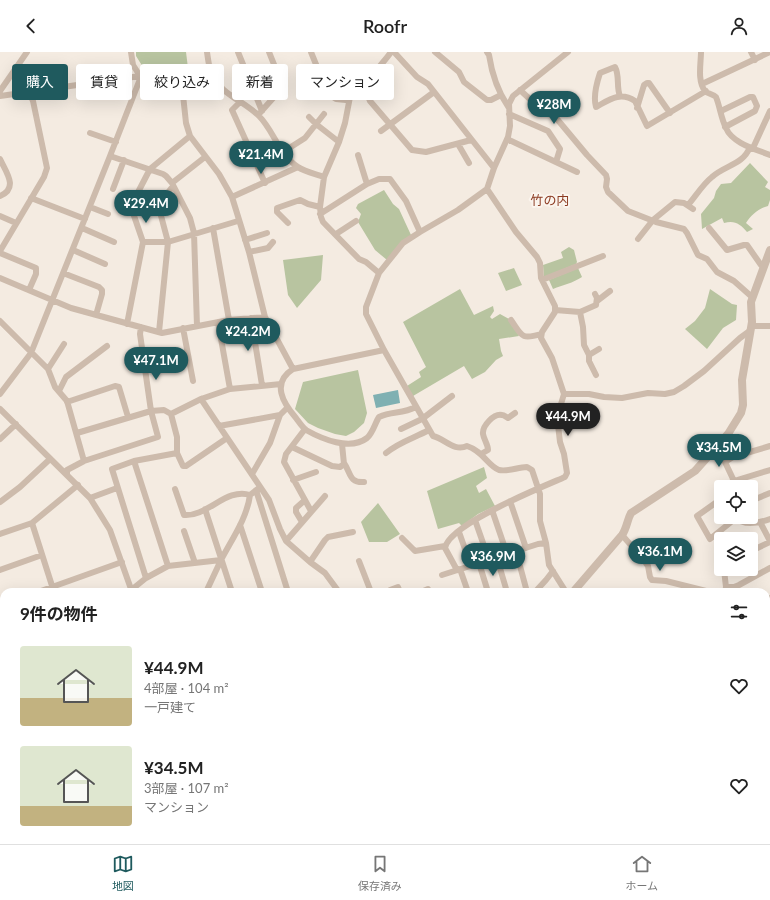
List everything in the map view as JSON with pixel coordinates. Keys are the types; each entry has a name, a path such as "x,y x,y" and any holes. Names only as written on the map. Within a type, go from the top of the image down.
{"street":[{"path":"0,91 27,52"},
{"path":"131,52 133,66 140,76 132,77"},
{"path":"207,52 211,73 215,79 227,92 240,102 260,113"},
{"path":"238,52 260,113 283,152 298,167 324,177"},
{"path":"260,113 283,87 269,52"},
{"path":"311,52 316,64"},
{"path":"382,64 392,52 417,77 428,84 494,168"},
{"path":"435,52 459,72 464,82 487,100 491,100 501,95"},
{"path":"487,52 496,84 509,111 548,130 560,149 556,162"},
{"path":"564,588 549,564 540,521 541,504 539,488 534,472 530,468 522,466 508,470 498,469 490,464 475,448 467,446 456,448 440,438 433,436 384,350 366,314 366,307 379,273 403,243 458,210 487,189 494,168 507,140 510,126 509,104 513,96 568,52"},
{"path":"701,52 700,79 706,91 716,97 725,127 730,136 770,155"},
{"path":"752,52 755,60"},
{"path":"702,84 770,52"},
{"path":"620,96 618,93 618,73 615,67 600,73 594,103 596,107 620,96 631,99 634,101 647,126 706,91"},
{"path":"0,394 31,353 53,301 140,79"},
{"path":"637,108 644,85 650,83 670,113"},
{"path":"520,90 533,102 552,113 606,175 606,187 608,192 628,211 681,228 686,231 698,255 707,259 717,272 734,281 752,298"},
{"path":"381,131 434,92"},
{"path":"0,96 12,94"},
{"path":"721,110 750,97 753,97 757,106 755,111 725,127"},
{"path":"29,290 36,274 36,268 0,252 44,177 47,168 31,100"},
{"path":"182,100 190,136 219,174 232,197 238,221 249,252 265,317 293,369"},
{"path":"350,100 339,142 324,177 320,210 321,217 359,259 366,262 379,273"},
{"path":"370,100 412,150 426,152 471,140"},
{"path":"240,102 232,110 265,183"},
{"path":"638,239 653,220 675,202 684,203 690,207 712,176 747,155 770,111"},
{"path":"283,152 305,138 324,114"},
{"path":"309,117 339,142"},
{"path":"90,133 116,142"},
{"path":"127,324 143,242 132,210 135,198 150,169 190,136"},
{"path":"507,140 577,172"},
{"path":"458,144 469,163"},
{"path":"358,155 367,184"},
{"path":"110,156 150,169 166,176 173,185 190,218 194,234 196,326"},
{"path":"159,332 168,242 160,212 161,204 173,185 205,157"},
{"path":"0,159 10,185 9,191 0,196"},
{"path":"113,189 124,160"},
{"path":"232,197 298,167"},
{"path":"320,210 367,184 379,179 390,179 406,201 420,232"},
{"path":"487,189 516,232 537,257 540,263 540,274 542,280 555,310"},
{"path":"31,198 85,219"},
{"path":"288,223 277,212 277,208 300,200 320,210"},
{"path":"90,207 108,214"},
{"path":"0,216 16,223"},
{"path":"143,242 168,242 238,221"},
{"path":"336,234 356,221"},
{"path":"82,228 114,242"},
{"path":"213,228 229,320"},
{"path":"709,228 727,250 747,245 761,265 764,266"},
{"path":"244,240 268,233"},
{"path":"249,252 268,248 273,242"},
{"path":"72,250 105,264"},
{"path":"576,588 622,535 631,513 691,474 716,448 735,424 741,413 743,405 742,380 752,328 752,298 770,250"},
{"path":"542,280 604,256"},
{"path":"64,273 100,287 102,294 96,315"},
{"path":"0,278 71,308 162,333 229,320 265,317"},
{"path":"555,310 580,312 596,305 597,301 610,291"},
{"path":"595,294 597,301"},
{"path":"402,538 415,551 445,546 450,538 492,510 567,476 558,425 558,414 564,394 552,358 541,338 541,334 555,310"},
{"path":"580,312 584,345 589,355 589,361 596,375"},
{"path":"251,318 262,385"},
{"path":"511,320 522,335 526,337 541,334"},
{"path":"0,321 48,369 55,387 67,402 84,461"},
{"path":"218,322 230,389"},
{"path":"564,394 589,394 622,398 648,393 665,394 674,392 704,371 752,328 770,326"},
{"path":"67,474 67,470 84,461 158,436 151,411 140,334 141,327"},
{"path":"183,328 193,381"},
{"path":"48,369 64,344"},
{"path":"59,391 66,377 107,346"},
{"path":"589,355 599,349"},
{"path":"384,350 293,369 289,372 281,384 281,394 287,408 305,429 325,439 342,444 354,443 366,439 378,417 387,413 407,411 416,407"},
{"path":"170,414 201,399 230,389 281,384"},
{"path":"67,402 115,386 118,387 128,417"},
{"path":"401,429 422,419 452,396"},
{"path":"201,399 252,474 258,489 287,588"},
{"path":"252,474 270,443 280,415 287,408"},
{"path":"0,409 90,498 110,530 130,588"},
{"path":"77,433 128,417 151,411 164,410 170,414 177,437 177,452 183,466 186,466 227,438"},
{"path":"481,454 488,450 483,434 486,423 498,415 502,414 508,418 515,413"},
{"path":"219,426 280,415"},
{"path":"0,439 16,424"},
{"path":"305,429 286,454 284,462 311,511"},
{"path":"386,453 395,446 429,430"},
{"path":"342,444 344,463 353,480 357,482 364,482"},
{"path":"725,462 733,457 770,446"},
{"path":"292,447 332,466 340,467 344,463"},
{"path":"716,448 734,480"},
{"path":"146,578 112,469 134,461 177,452"},
{"path":"0,502 50,459"},
{"path":"134,461 168,566"},
{"path":"737,480 770,470"},
{"path":"294,480 316,472"},
{"path":"0,534 32,523 78,485"},
{"path":"90,498 117,488"},
{"path":"175,489 184,515 205,509 234,494 243,492 250,495"},
{"path":"208,588 240,525 249,503 250,495 258,489"},
{"path":"258,489 269,500 286,541 325,573 336,588"},
{"path":"758,498 770,493"},
{"path":"286,541 325,496"},
{"path":"302,522 296,512 296,508 305,500"},
{"path":"510,501 526,548"},
{"path":"714,504 697,516 710,538 728,524"},
{"path":"205,509 231,588"},
{"path":"492,510 507,554"},
{"path":"758,547 770,541 760,522 770,519"},
{"path":"475,520 489,560"},
{"path":"32,523 54,588"},
{"path":"240,525 261,588"},
{"path":"184,531 195,563"},
{"path":"310,562 328,537 353,532"},
{"path":"459,532 471,566"},
{"path":"622,535 644,560 648,566 652,580 666,581 694,588"},
{"path":"442,575 538,544 546,544"},
{"path":"445,546 466,588"},
{"path":"516,551 526,588"},
{"path":"0,570 42,555"},
{"path":"497,558 506,588"},
{"path":"134,588 146,578 168,566 222,560"},
{"path":"359,561 369,588"},
{"path":"57,588 122,562"},
{"path":"479,563 487,588"},
{"path":"730,588 739,586 770,568"},
{"path":"539,588 553,571"},
{"path":"725,576 726,588"},
{"path":"770,790 770,805"}],"green space":[{"path":"136,52 186,52 188,64 141,64 136,56"},
{"path":"750,163 768,182 765,187 770,190 770,200 768,206 761,208 750,217 746,223 753,229 747,232 737,223 724,223 722,218 702,229 701,214 714,198 716,191 721,184 731,183"},
{"path":"384,190 393,204 399,209 411,235 387,260 375,250 358,222 361,214 356,208 358,204"},
{"path":"569,247 574,250 577,262 576,264 544,277 543,265 563,258 561,252"},
{"path":"323,255 321,280 297,308 288,295 283,260"},
{"path":"514,268 522,285 506,291 498,273"},
{"path":"578,268 582,277 553,289 549,280"},
{"path":"460,289 474,315 493,306 494,311 490,317 492,319 500,314 509,319 519,336 499,339 503,356 496,360 485,372 472,379 464,366 413,396 407,386 421,377 419,372 426,367 403,322"},
{"path":"710,289 732,304 737,305 736,320 723,328 707,349 685,329 695,321 705,308"},
{"path":"358,370 367,413 364,423 354,432 346,436 318,428 308,423 295,409 303,382"},
{"path":"484,467 487,478 476,486 479,493 486,489 495,506 478,514 462,526 459,523 438,529 427,491"},
{"path":"378,503 400,534 387,542 369,542 361,522"}],"water":[{"path":"398,390 400,403 376,408 373,395"}],"district":[{"name":"竹の内","path":"550,200"}]}
